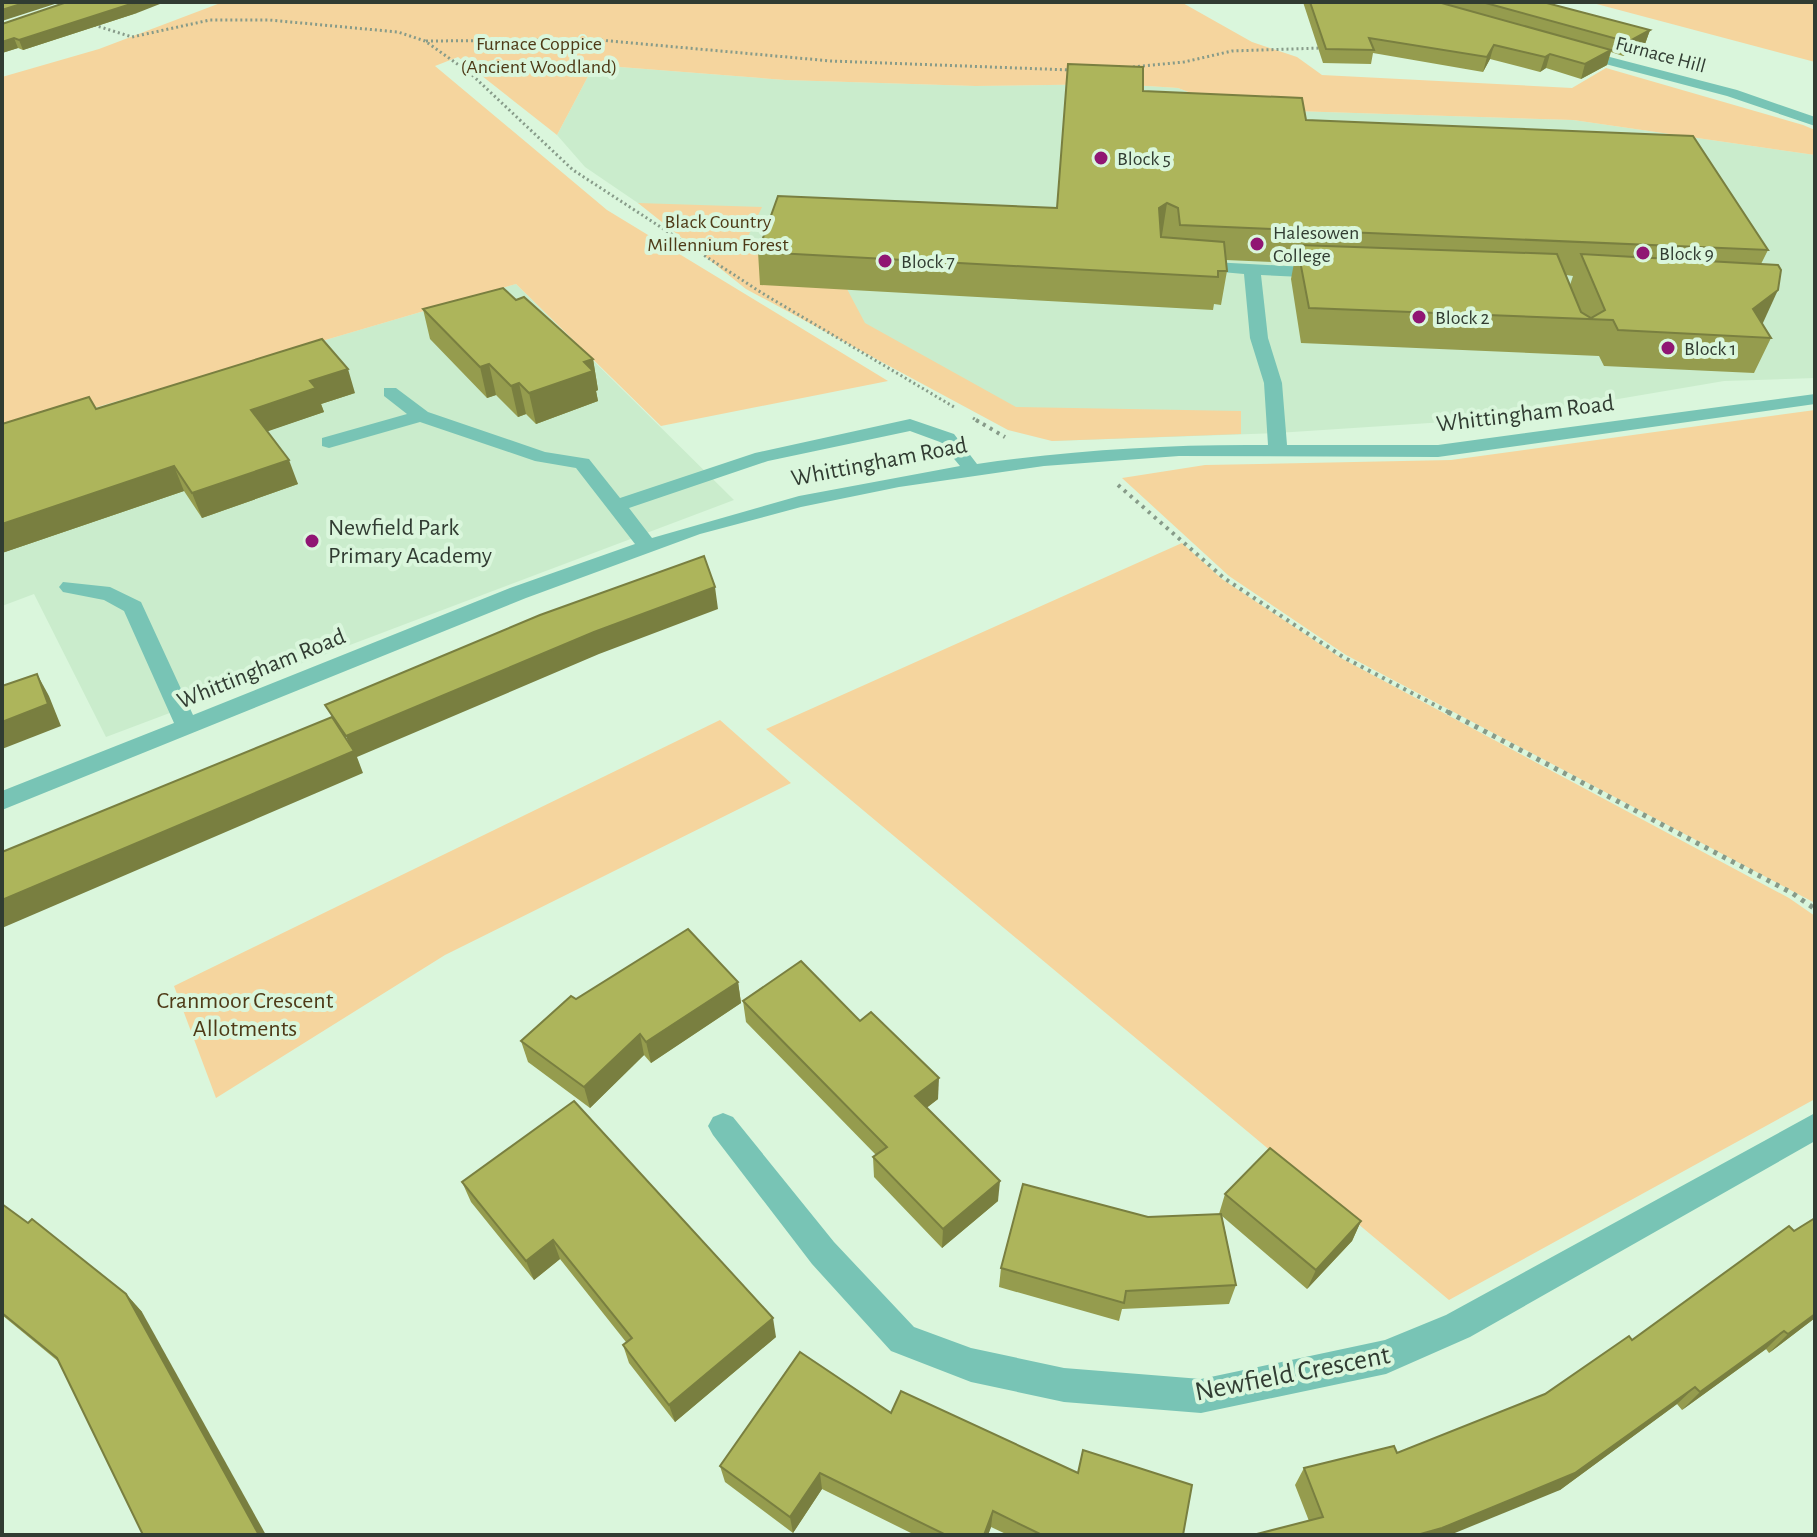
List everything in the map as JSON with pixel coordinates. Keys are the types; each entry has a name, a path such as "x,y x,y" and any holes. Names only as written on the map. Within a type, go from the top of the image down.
{"street":[{"name":"Furnace Hill","path":"1558,47 1732,93 1815,122"},
{"path":"1180,266 1336,273"},
{"path":"1252,270 1259,338 1273,383 1278,451"},
{"path":"390,392 421,416 542,457 582,463 648,546"},
{"name":"Whittingham Road","path":"2,801 503,599 648,546 799,502 971,469 1044,460 1179,450 1438,451 1815,399"},
{"path":"329,442 421,416"},
{"path":"617,506 673,482 744,462 910,425 937,430 951,439 971,469"},
{"path":"70,587 110,594 133,607 187,726"},
{"name":"Newfield Crescent","path":"723,1126 823,1253 903,1339 971,1365 1064,1385 1201,1396 1386,1357 1458,1326 1815,1126"}],"path":[{"path":"94,25 132,37 210,20 269,20 398,32 425,41 470,73 573,170 762,293 1044,460"},
{"path":"425,41 613,40 831,61 974,69 1082,69"},
{"path":"1125,67 1184,62 1232,51 1327,48"},
{"path":"1082,457 1140,502 1224,578 1343,657 1792,893 1815,909"}],"shaded area":[{"name":"Halesowen College","path":"594,65 785,80 975,86 1116,84 1178,88 1232,109 1573,120 1815,155 1815,378 1724,381 1506,418 1277,433 1052,441 760,286 585,167 557,135"},
{"name":"Newfield Park Primary Academy","path":"516,284 734,500 106,737 34,594 2,606 2,435"}],"green space":[{"name":"Furnace Coppice (Ancient Woodland)","path":"223,2 1181,2 1252,42 1297,57 1322,75 1572,88 1606,68 1803,125 1815,130 1815,155 1573,120 1232,109 1178,88 1116,84 975,86 785,80 594,65 557,135 458,57 435,66 607,210 888,381 661,426 516,284 2,435 2,77 99,49"},
{"path":"1589,2 1815,2 1815,62"},
{"name":"Black Country Millennium Forest","path":"638,203 762,207 743,247 775,249 847,289 865,323 1016,407 1241,411 1241,434 1052,441 1008,430 746,289"},
{"path":"1815,410 1815,903 1346,655 1229,576 1122,478 1205,465 1451,460"},
{"path":"1182,543 1222,579 1341,658 1789,898 1815,916 1815,1099 1449,1300 766,729"},
{"name":"Cranmoor Crescent Allotments","path":"720,720 791,783 445,955 216,1098 174,986"}],"building":[{"path":"2,2 27,2 2,10"},
{"path":"67,2 137,2 19,40 14,38 2,42 2,24"},
{"path":"1310,2 1438,2 1611,50 1585,64 1550,54 1545,57 1494,45 1487,57 1369,38 1374,50 1326,49"},
{"path":"1482,2 1543,2 1650,30 1628,42"},
{"path":"1068,64 1143,67 1143,91 1302,98 1306,120 1693,136 1768,250 1180,225 1178,208 1167,203 1159,208 1161,237 1224,242 1227,271 1218,271 1218,277 758,252 778,196 1057,208"},
{"path":"1297,245 1557,254 1581,312 1591,318 1605,310 1581,254 1778,265 1781,270 1778,290 1753,309 1771,338 1618,330 1613,320 1309,308"},
{"path":"503,288 516,300 524,297 593,359 584,362 593,371 529,393 519,383 511,386 489,364 480,367 423,309"},
{"path":"322,339 348,369 310,381 316,388 251,410 289,460 192,493 174,466 2,524 2,424 89,397 96,409"},
{"path":"704,556 715,587 594,632 346,736 325,705 540,615"},
{"path":"37,674 48,704 2,722 2,686"},
{"path":"332,717 354,751 2,900 2,852"},
{"path":"688,929 738,982 646,1042 640,1034 584,1087 521,1041 571,996 576,999"},
{"path":"801,961 860,1021 871,1012 939,1078 915,1096 1000,1181 943,1229 873,1157 887,1147 743,1001"},
{"path":"574,1101 773,1318 669,1405 623,1345 632,1338 553,1240 526,1261 462,1182"},
{"path":"1270,1148 1361,1221 1316,1270 1225,1194"},
{"path":"1023,1184 1148,1217 1221,1214 1236,1285 1126,1291 1124,1303 1001,1268"},
{"path":"2,1204 28,1223 32,1219 126,1294 259,1535 143,1535 57,1358 2,1313"},
{"path":"1815,1218 1815,1314 1788,1334 1784,1331 1700,1392 1695,1387 1575,1473 1442,1528 1417,1535 1253,1535 1323,1517 1304,1468 1394,1446 1397,1453 1545,1394 1629,1336 1632,1340 1789,1226 1794,1231"},
{"path":"800,1352 891,1413 901,1391 1078,1473 1083,1450 1192,1485 1183,1535 1042,1535 993,1511 984,1535 946,1535 820,1473 790,1517 720,1466"}],"place":[{"name":"Block 5","path":"1101,158"},
{"name":"Halesowen College","path":"1257,244"},
{"name":"Block 9","path":"1643,253"},
{"name":"Block 7","path":"885,261"},
{"name":"Block 2","path":"1419,317"},
{"name":"Block 1","path":"1668,348"},
{"name":"Newfield Park Primary Academy","path":"312,541"}]}
